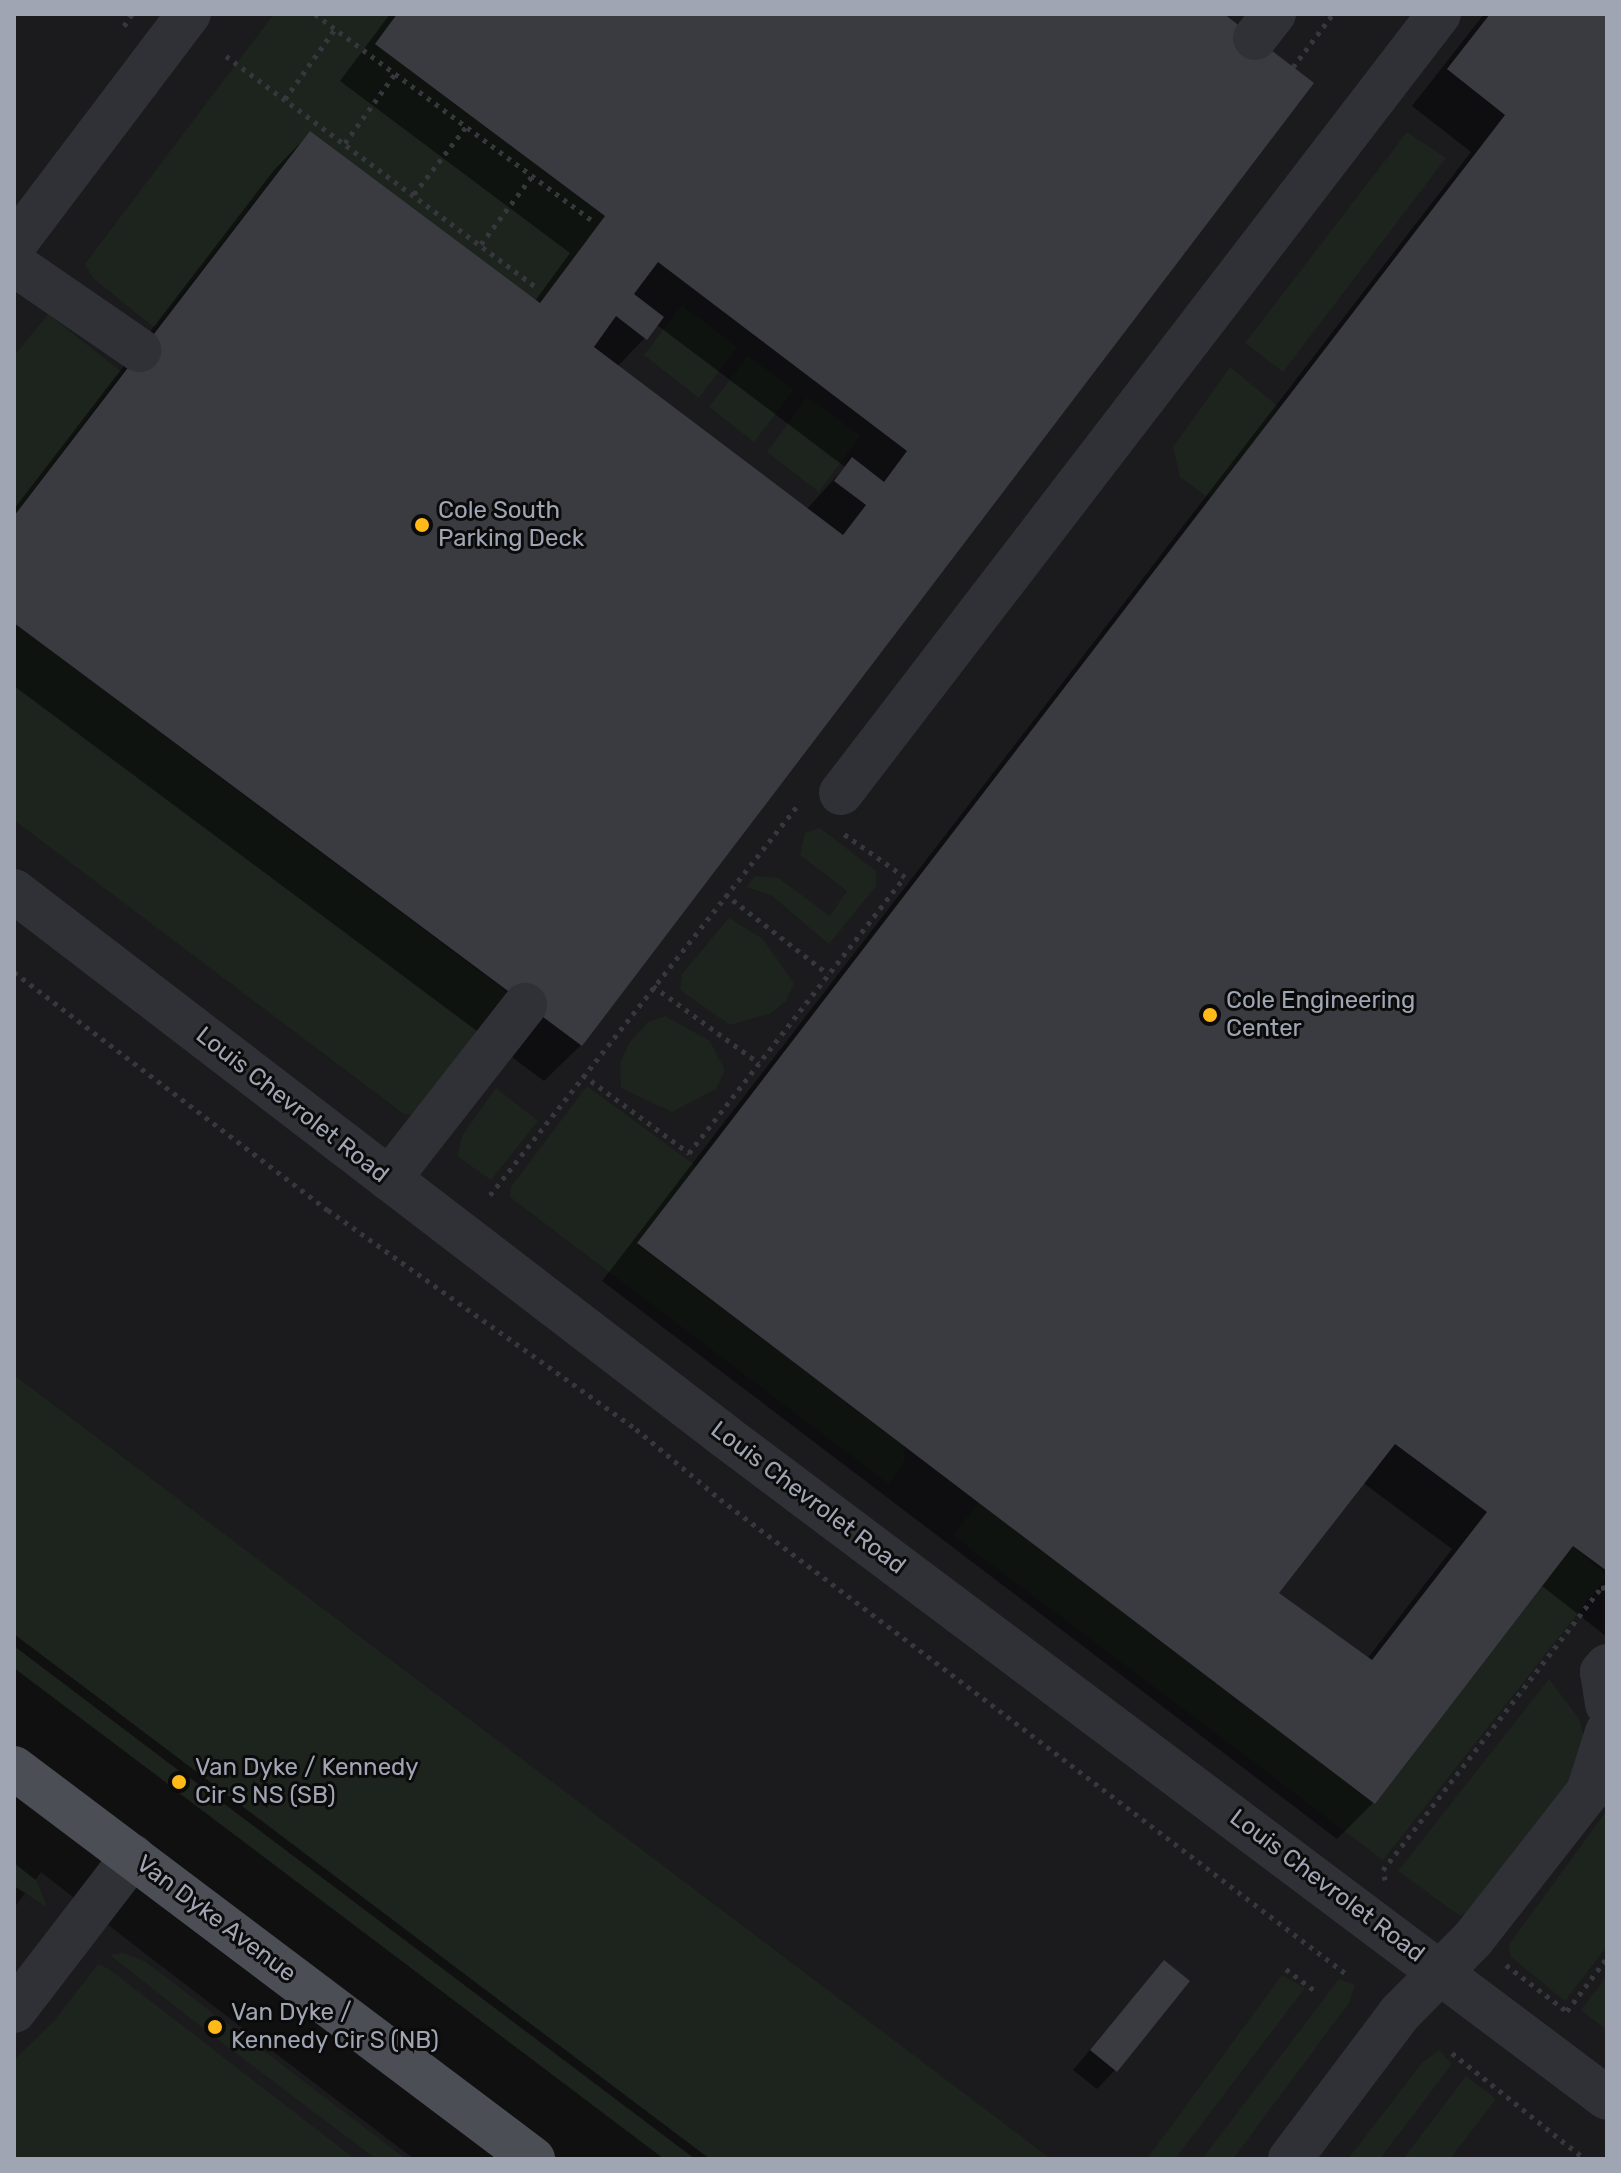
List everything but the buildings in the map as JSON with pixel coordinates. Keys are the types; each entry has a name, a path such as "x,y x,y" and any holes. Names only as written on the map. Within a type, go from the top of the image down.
{"main road":[{"name":"Van Dyke Avenue","path":"14,1768 533,2159"}],"street":[{"path":"828,810 1439,14"},
{"path":"14,245 184,16"},
{"path":"14,264 139,350"},
{"name":"Louis Chevrolet Road","path":"14,891 389,1179 1607,2098"},
{"path":"389,1179 525,1005"},
{"path":"1607,1666 1602,1672 1607,1705"},
{"path":"1290,2159 1400,2013 1473,1939 1598,1786 1607,1732"},
{"path":"14,2011 133,1856"}],"path":[{"path":"315,14 591,220"},
{"path":"1293,67 1333,14"},
{"path":"285,99 335,29"},
{"path":"226,56 536,287"},
{"path":"345,143 395,74"},
{"path":"414,194 466,127"},
{"path":"481,244 532,176"},
{"path":"490,1195 583,1075 797,801 828,810 905,877 689,1153 583,1075"},
{"path":"725,894 828,974"},
{"path":"14,972 328,1210 636,1429 720,1499 1349,1976"},
{"path":"653,986 759,1063"},
{"path":"1383,1870 1601,1588 1607,1587"},
{"path":"1504,1964 1567,2011 1607,1958"},
{"path":"1286,1969 1316,1992"},
{"path":"1452,2053 1585,2159"}],"shaded area":[{"path":"14,14 1607,14 1607,2159 710,2159 14,1634"},
{"path":"274,14 397,14 376,44 605,216 540,303 310,131 155,328 93,278 85,264"},
{"path":"1407,132 1446,158 1283,372 1245,343"},
{"path":"682,305 737,347 699,398 644,355"},
{"path":"48,314 122,372 14,516 14,356"},
{"path":"748,356 794,390 754,442 709,407"},
{"path":"1230,367 1280,408 1210,499 1180,477 1173,447"},
{"path":"807,397 860,436 819,492 767,452"},
{"path":"14,623 507,992 415,1114 404,1114 14,820"},
{"path":"820,828 876,871 876,886 829,944 771,895 746,887 755,876 778,878 830,916 847,891 800,855 805,833"},
{"path":"729,918 763,939 794,983 786,1001 771,1013 730,1025 680,990 682,974"},
{"path":"665,1016 710,1041 725,1070 716,1089 672,1112 621,1088 620,1063 630,1042 648,1022"},
{"path":"587,1086 696,1166 637,1244 904,1446 904,1461 889,1484 510,1197 511,1187"},
{"path":"496,1088 538,1121 491,1180 457,1156 462,1136"},
{"path":"14,1375 1051,2159 710,2159 14,1634"},
{"path":"979,1503 1375,1804 1573,1546 1607,1576 1383,1860 953,1535"},
{"path":"14,1646 182,1773 172,1787 14,1668"},
{"path":"1549,1679 1579,1719 1586,1743 1580,1768 1473,1909 1460,1916 1398,1871"},
{"path":"190,1778 695,2159 664,2159 179,1793"},
{"path":"1607,1810 1607,1946 1565,2001 1511,1957 1508,1946"},
{"path":"14,1863 37,1881 47,1907 14,1886"},
{"path":"41,1872 414,2159 14,2159 14,1908"},
{"path":"124,1953 146,1962 214,2014 204,2029 110,1955"},
{"path":"98,1964 109,1969 355,2159 14,2159 14,2060 54,2021"},
{"path":"1282,1975 1305,1988 1175,2159 1147,2159"},
{"path":"1607,1976 1607,2030 1581,2010"},
{"path":"1339,1979 1355,1985 1349,2003 1233,2159 1202,2159"},
{"path":"223,2020 406,2159 376,2159 212,2035"},
{"path":"1439,2050 1452,2064 1380,2159 1348,2159 1422,2063"},
{"path":"1466,2076 1496,2099 1450,2159 1403,2159"}],"place":[{"name":"Cole South Parking Deck","path":"422,525"},
{"name":"Cole Engineering Center","path":"1210,1015"},
{"name":"Van Dyke / Kennedy Cir S NS (SB)","path":"179,1782"},
{"name":"Van Dyke / Kennedy Cir S (NB)","path":"215,2027"}]}
